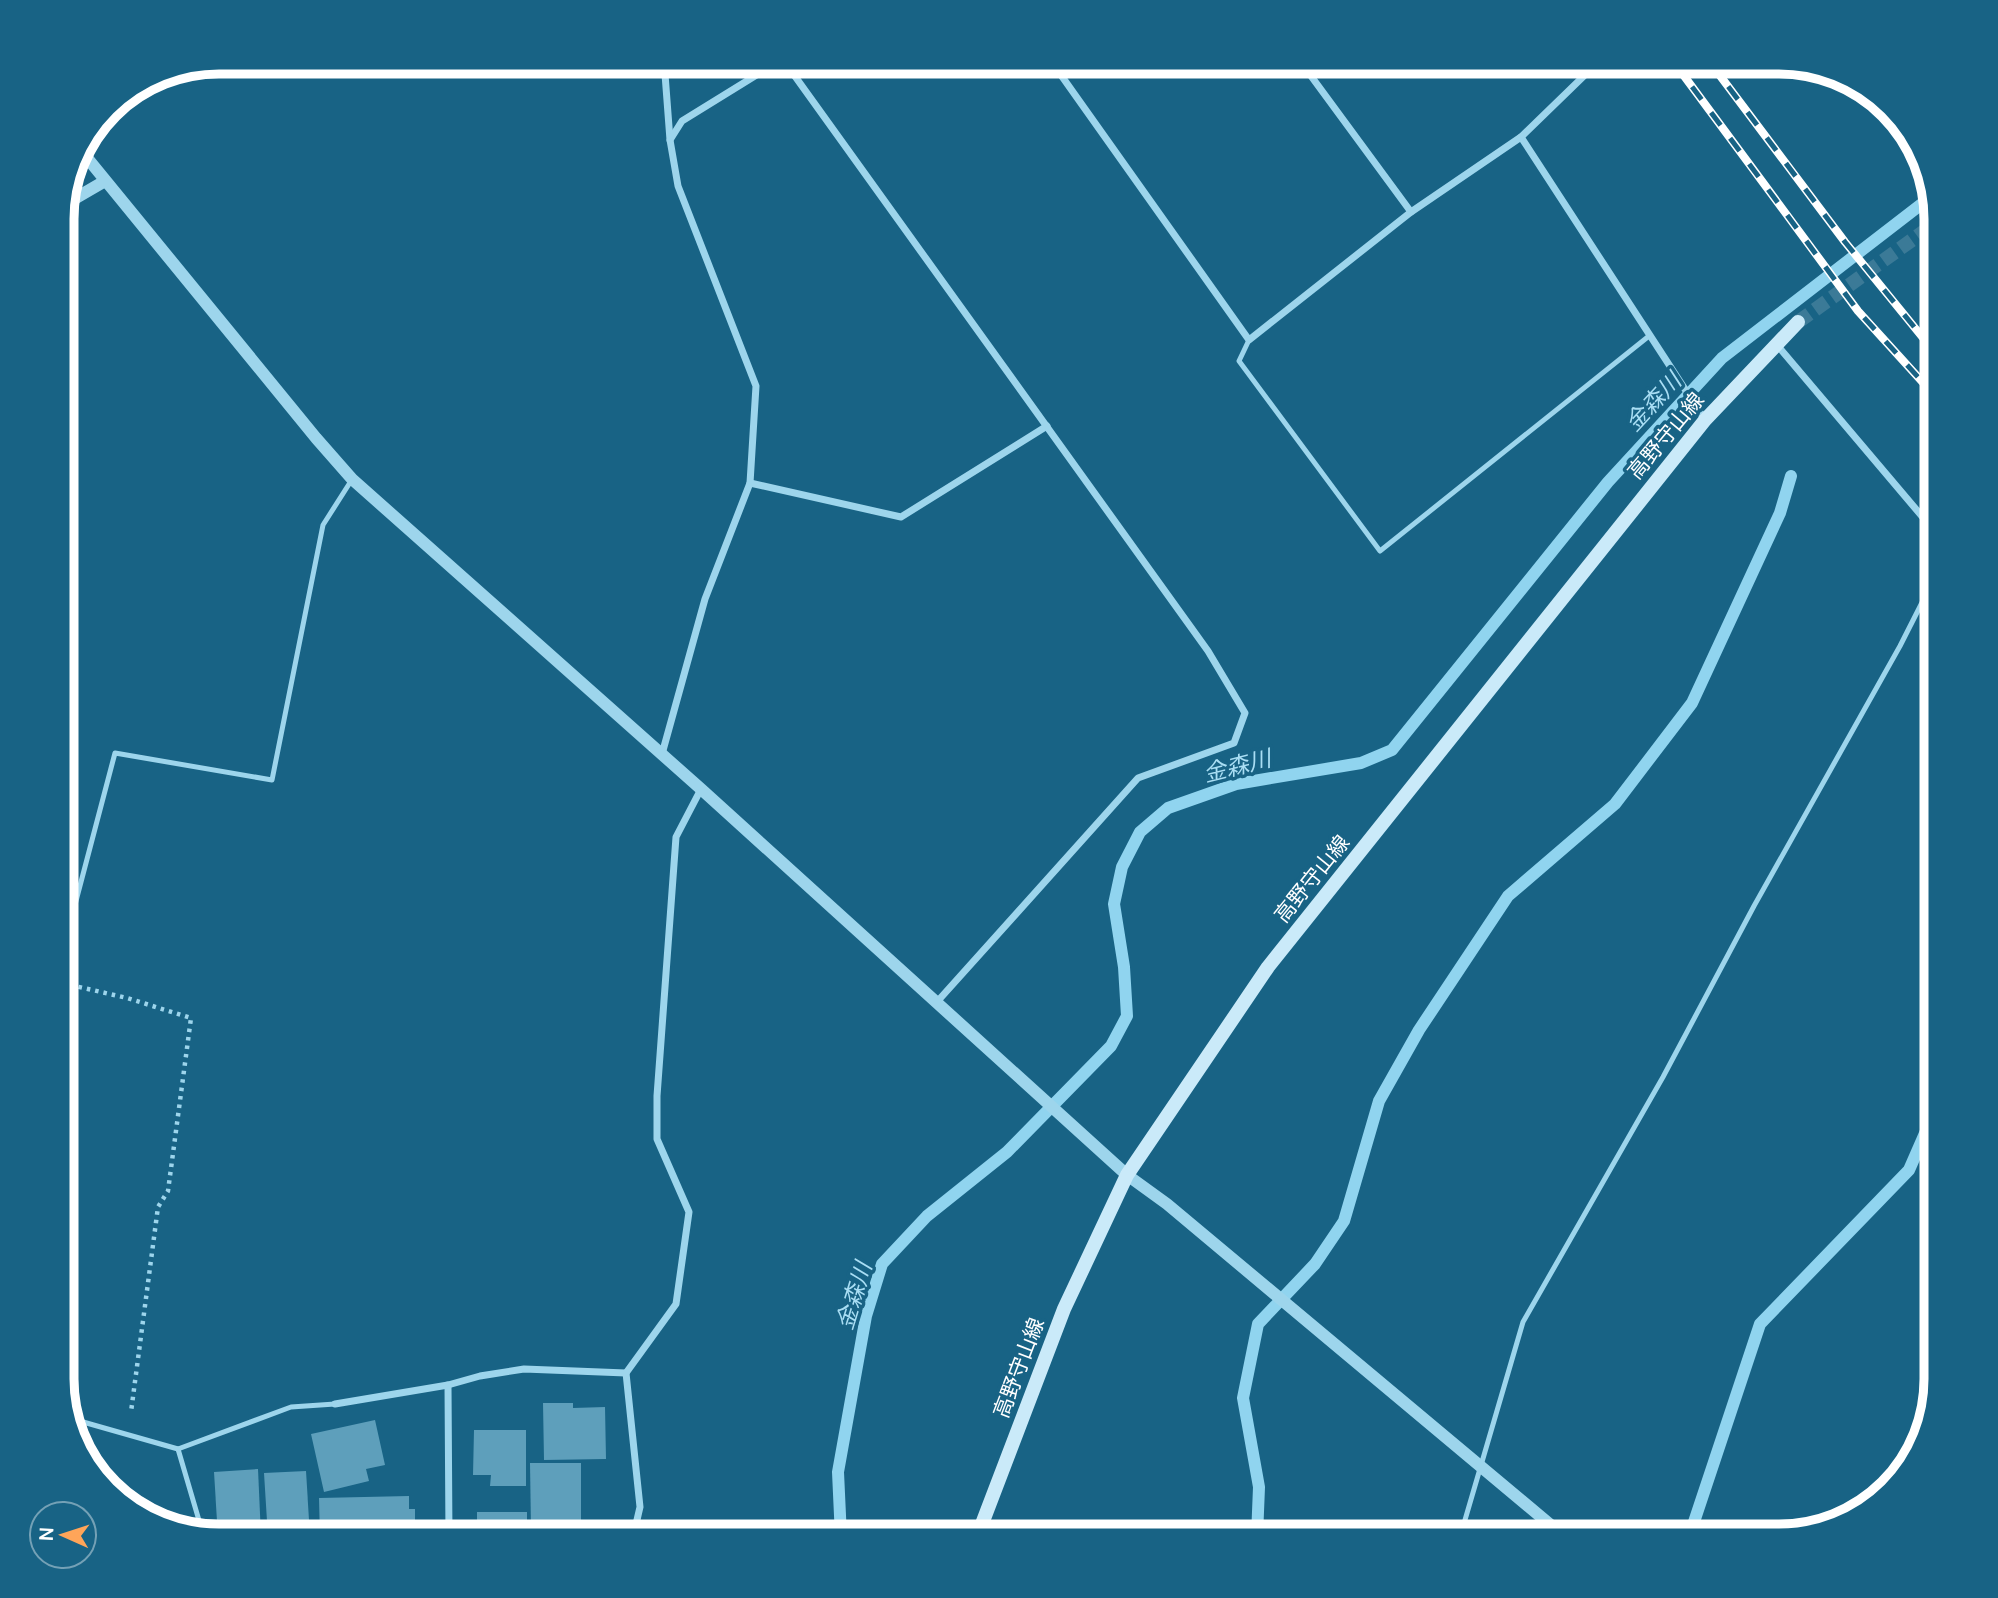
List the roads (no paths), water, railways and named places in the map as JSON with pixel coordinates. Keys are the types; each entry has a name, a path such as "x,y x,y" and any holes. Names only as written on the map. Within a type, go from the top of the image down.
{"main road":[{"name":"高野守山線","path":"982,1524 1064,1309 1126,1175 1268,967 1705,420 1798,322"}],"street":[{"path":"662,756 705,599 750,483 756,386 678,186 670,140 665,74"},
{"path":"670,140 682,121 758,74"},
{"path":"793,74 1209,651 1245,713 1234,743 1138,778 936,1003"},
{"path":"1060,74 1249,340 1411,212 1521,137 1586,74"},
{"path":"1310,74 1411,212"},
{"path":"1521,137 1705,420"},
{"path":"87,158 352,479 701,789 1126,1175 1206,1237 1549,1524"},
{"path":"75,198 105,181"},
{"path":"1776,345 1924,519"},
{"path":"750,483 901,517 1047,426"},
{"path":"637,1524 640,1507 626,1373 676,1304 689,1212 657,1139 657,1096 676,837 701,789"},
{"path":"335,1404 524,1370 626,1373"},
{"path":"448,1385 449,1524"}],"lane":[{"path":"1249,340 1239,361 1380,551 1649,336"},
{"path":"74,908 115,753 272,780 323,526 352,479"},
{"path":"1463,1524 1523,1322 1663,1077 1924,599"},
{"path":"79,1421 178,1449 291,1406 335,1404"},
{"path":"178,1449 200,1523"}],"waterway":[{"name":"金森川","path":"840,1524 838,1472 866,1316 882,1264 927,1216 1007,1152 1111,1046 1127,1016 1124,967 1114,904 1122,867 1140,832 1168,808 1236,784 1361,763 1392,750 1608,482 1722,358 1923,203"},
{"path":"1258,1524 1259,1487 1243,1398 1258,1324 1315,1264 1344,1221 1379,1101 1419,1030 1508,896 1615,804 1692,703 1780,513 1791,476"},
{"path":"1693,1524 1760,1324 1909,1170 1924,1136"}],"tunnel":[{"path":"1798,322 1924,231"}],"railway":[{"path":"1683,74 1858,311 1924,384"},
{"path":"1719,74 1845,242 1924,339"}]}
